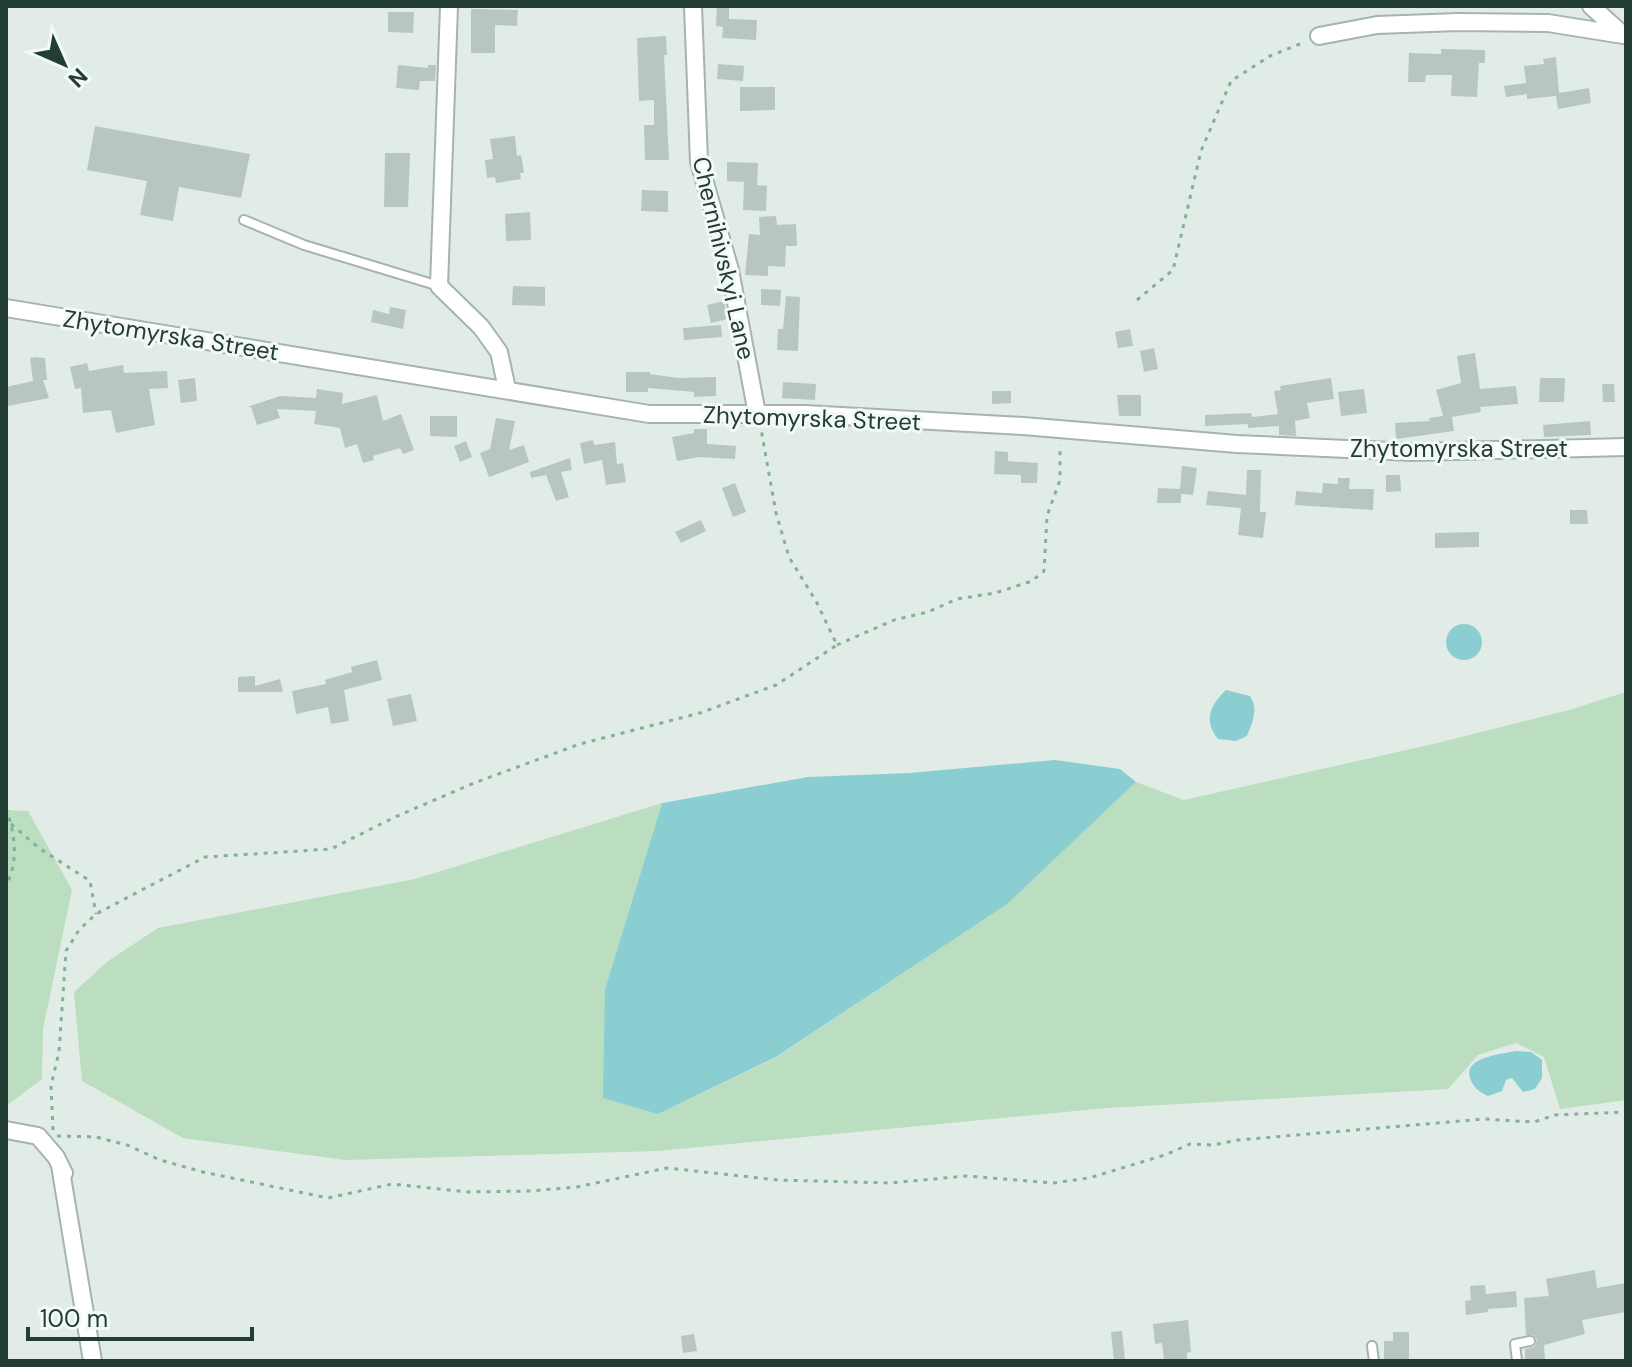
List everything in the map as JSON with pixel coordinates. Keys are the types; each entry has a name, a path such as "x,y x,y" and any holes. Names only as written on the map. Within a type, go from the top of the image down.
{"street":[{"path":"449,6 439,286 481,327 499,352 507,389"},
{"name":"Chernihivskyi Lane","path":"693,6 699,162 730,270 757,414"},
{"path":"1591,6 1624,35"},
{"path":"1319,36 1377,25 1458,22 1548,23 1624,35"},
{"name":"Zhytomyrska Street","path":"6,308 649,414 757,414 1057,429 1237,444 1412,452 1626,447"},
{"path":"6,1130 38,1136 60,1168 68,1182 95,1354 60,1168"},
{"path":"60,1168 93,1361"}],"lane":[{"path":"244,220 304,245 439,286"},
{"path":"1517,1361 1515,1344 1530,1341"},
{"path":"1372,1346 1374,1361"}],"path":[{"path":"1137,300 1173,270 1201,151 1231,81 1270,56 1319,36"},
{"path":"757,414 767,451 776,513 789,557 817,603 837,645"},
{"path":"60,1168 53,1136 51,1086 59,1052 66,951 79,930 96,914 205,857 331,849 474,783 566,749 700,713 776,685 837,645 894,620 928,612 957,599 995,593 1032,581 1044,571 1047,516 1060,480 1062,454 1057,429"},
{"path":"6,808 15,846 14,869 6,886"},
{"path":"11,824 39,848 90,881 96,914"},
{"path":"53,1136 96,1137 203,1172 328,1198 392,1184 468,1192 577,1187 667,1168 778,1180 889,1183 967,1176 1053,1183 1089,1178 1165,1155 1190,1144 1213,1145 1238,1140 1484,1119 1534,1122 1555,1115 1626,1112"}],"green space":[{"path":"1626,692 1626,1100 1560,1109 1544,1057 1516,1043 1478,1055 1448,1089 1107,1108 658,1151 345,1160 183,1138 82,1081 74,992 108,961 158,928 415,879 662,803 605,989 658,1114 777,1057 1006,904 1136,782 1184,800 1442,742 1569,710"},
{"path":"6,810 28,811 72,890 43,1029 42,1079 6,1106"}],"water":[{"path":"1464,624 1477,629 1482,642 1477,655 1464,660 1451,655 1446,642 1451,629"},
{"path":"1226,690 1250,696 1254,706 1247,736 1236,741 1218,739 1211,726 1212,707"},
{"path":"1055,760 1120,769 1136,782 1007,904 776,1057 658,1114 603,1098 605,989 662,803 808,777 909,773"},
{"path":"1516,1051 1531,1052 1542,1060 1542,1078 1535,1089 1523,1092 1512,1078 1506,1080 1502,1091 1488,1096 1475,1087 1469,1071 1472,1065 1485,1058"}],"building":[{"path":"717,6 729,6 729,19 757,20 756,40 722,38 723,27 716,26"},
{"path":"471,9 518,10 517,26 495,25 495,53 471,53"},
{"path":"388,12 414,12 413,33 388,32"},
{"path":"666,36 667,55 664,55 669,160 645,160 644,125 654,125 654,100 639,101 637,38"},
{"path":"1441,49 1485,50 1485,63 1479,63 1477,97 1451,96 1452,75 1426,75 1425,82 1408,82 1409,53 1441,54"},
{"path":"1556,57 1559,93 1589,88 1591,103 1558,109 1556,96 1527,99 1527,94 1506,97 1504,86 1526,83 1524,66 1544,64 1543,59"},
{"path":"718,64 744,66 743,81 717,79"},
{"path":"398,65 428,68 428,65 436,65 435,81 420,81 419,90 396,88"},
{"path":"740,87 775,87 775,110 740,111"},
{"path":"95,126 250,154 241,198 179,187 173,221 140,215 147,181 87,170"},
{"path":"515,136 517,156 521,155 524,173 520,173 521,179 496,183 495,177 487,178 485,160 493,159 490,139"},
{"path":"385,153 410,153 408,207 384,207"},
{"path":"727,162 758,163 757,185 767,186 766,211 743,210 744,182 727,181"},
{"path":"642,190 668,191 668,212 641,211"},
{"path":"530,212 531,240 506,241 505,214"},
{"path":"776,216 777,225 796,224 797,246 786,246 785,267 768,266 768,276 745,275 749,234 760,235 759,217"},
{"path":"513,286 545,287 545,306 512,305"},
{"path":"761,289 781,290 780,306 761,305"},
{"path":"786,296 800,297 798,351 777,350 778,329 783,329"},
{"path":"724,301 728,319 711,323 707,305"},
{"path":"390,307 406,310 403,329 371,322 373,310 389,314"},
{"path":"721,325 722,337 684,340 683,328"},
{"path":"1130,329 1133,346 1118,348 1115,332"},
{"path":"1154,348 1158,369 1144,372 1140,351"},
{"path":"1475,353 1480,389 1516,386 1518,404 1480,407 1481,412 1452,417 1454,431 1396,439 1395,423 1430,421 1429,418 1443,416 1436,390 1461,383 1457,356"},
{"path":"30,358 45,358 47,380 43,380 49,398 8,406 6,387 33,381"},
{"path":"87,363 89,371 123,365 124,373 167,371 168,388 149,389 155,425 116,433 111,410 83,413 81,388 75,389 70,367"},
{"path":"626,372 650,372 678,378 716,377 716,396 694,397 694,392 648,388 648,392 626,392"},
{"path":"195,378 197,401 181,403 178,380"},
{"path":"1331,378 1334,399 1307,403 1310,418 1295,421 1296,436 1279,435 1279,426 1205,426 1205,415 1251,413 1252,417 1278,414 1274,391 1281,390 1280,386"},
{"path":"1540,378 1565,378 1564,402 1539,402"},
{"path":"783,382 816,384 815,400 782,398"},
{"path":"1602,384 1614,384 1615,402 1603,402"},
{"path":"317,389 343,393 342,404 377,395 383,421 401,414 414,450 403,454 400,448 373,456 374,460 363,463 357,444 345,448 340,428 314,424 316,411 277,409 280,418 257,425 251,407 247,407 280,396 316,398"},
{"path":"1364,389 1367,413 1341,416 1338,392"},
{"path":"992,391 1011,391 1011,403 992,404"},
{"path":"1117,395 1141,395 1141,416 1119,416"},
{"path":"430,416 457,416 457,437 430,436"},
{"path":"496,418 515,421 509,450 524,445 529,462 489,477 480,453 490,449"},
{"path":"1590,421 1591,435 1544,437 1543,425"},
{"path":"694,429 707,429 707,444 736,446 735,459 699,457 677,461 672,437 694,433"},
{"path":"593,440 594,445 615,442 617,464 623,463 626,482 606,485 602,460 584,464 580,443"},
{"path":"466,441 472,457 460,462 454,446"},
{"path":"995,451 1008,452 1008,461 1038,463 1037,483 1021,483 1021,475 994,474"},
{"path":"570,458 572,470 561,472 569,497 556,501 546,475 531,478 530,472"},
{"path":"1182,466 1197,468 1193,495 1181,494 1181,503 1157,503 1158,488 1180,489"},
{"path":"1247,470 1261,470 1260,512 1266,512 1263,538 1238,535 1241,508 1206,505 1208,491 1246,495"},
{"path":"1386,475 1400,475 1401,491 1386,492"},
{"path":"1338,478 1350,478 1349,489 1374,489 1373,510 1295,505 1296,491 1322,493 1323,483 1338,484"},
{"path":"735,483 746,512 733,517 722,488"},
{"path":"1570,510 1587,510 1588,524 1570,524"},
{"path":"701,520 706,531 681,543 675,532"},
{"path":"1479,532 1479,547 1435,548 1435,533"},
{"path":"377,660 382,680 344,690 349,721 331,724 328,707 296,714 292,691 326,684 325,680 352,672 351,667"},
{"path":"255,676 255,686 280,679 283,692 238,692 238,677"},
{"path":"411,694 417,721 393,726 387,699"},
{"path":"1595,1270 1597,1288 1626,1283 1626,1312 1582,1320 1585,1334 1544,1345 1545,1361 1525,1361 1525,1349 1534,1347 1537,1340 1533,1335 1526,1335 1524,1298 1549,1296 1546,1279"},
{"path":"1485,1285 1486,1294 1516,1291 1517,1307 1488,1309 1488,1312 1466,1315 1465,1301 1471,1300 1470,1286"},
{"path":"1188,1320 1191,1352 1187,1353 1187,1361 1164,1361 1162,1343 1155,1344 1153,1324"},
{"path":"1122,1331 1125,1361 1114,1361 1111,1332"},
{"path":"1393,1332 1409,1332 1409,1360 1384,1360 1384,1341 1393,1341"},
{"path":"694,1334 697,1351 683,1353 681,1336"}]}
